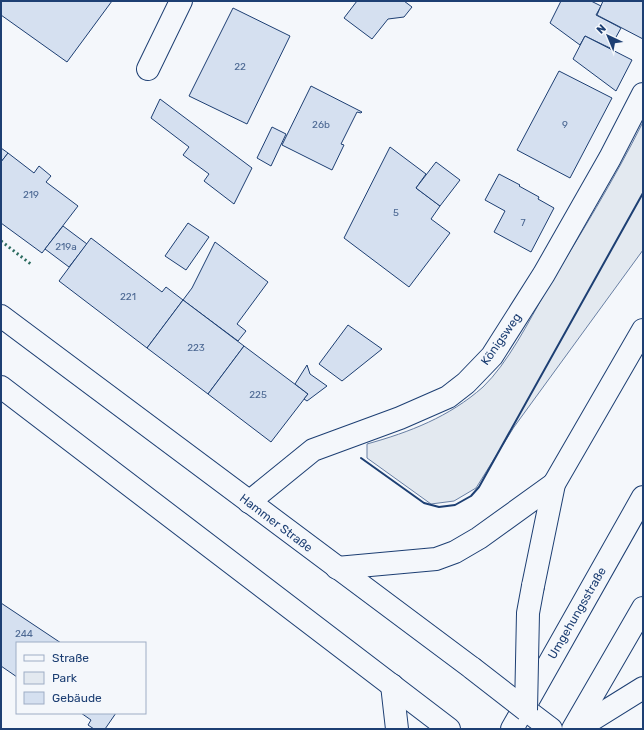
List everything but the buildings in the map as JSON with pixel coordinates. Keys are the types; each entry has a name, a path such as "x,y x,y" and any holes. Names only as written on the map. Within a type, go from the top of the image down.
{"main road":[{"path":"148,68 181,1"},
{"name":"Königsweg","path":"249,502 313,450 400,418 448,397 466,384 492,356 544,274 610,158 643,94"},
{"name":"Hammer Straße","path":"1,316 472,668 526,720 551,729"},
{"path":"526,720 528,612 554,484 643,330"},
{"path":"1,387 444,725"},
{"path":"337,568 436,559 455,552 479,538 554,484"},
{"name":"Umgehungsstraße","path":"512,729 643,497"},
{"path":"573,729 643,608"},
{"path":"392,685 397,729"},
{"path":"577,729 643,688"}],"green space":[{"path":"643,122 643,250 514,427 476,488 454,501 431,504 367,458 367,444 414,429 443,415 470,398 492,377 518,341 609,186"}],"hedge":[{"path":"1,241 32,265"}],"wall":[{"path":"361,458 424,503 439,507 455,505 471,496 479,487 643,193"}]}
